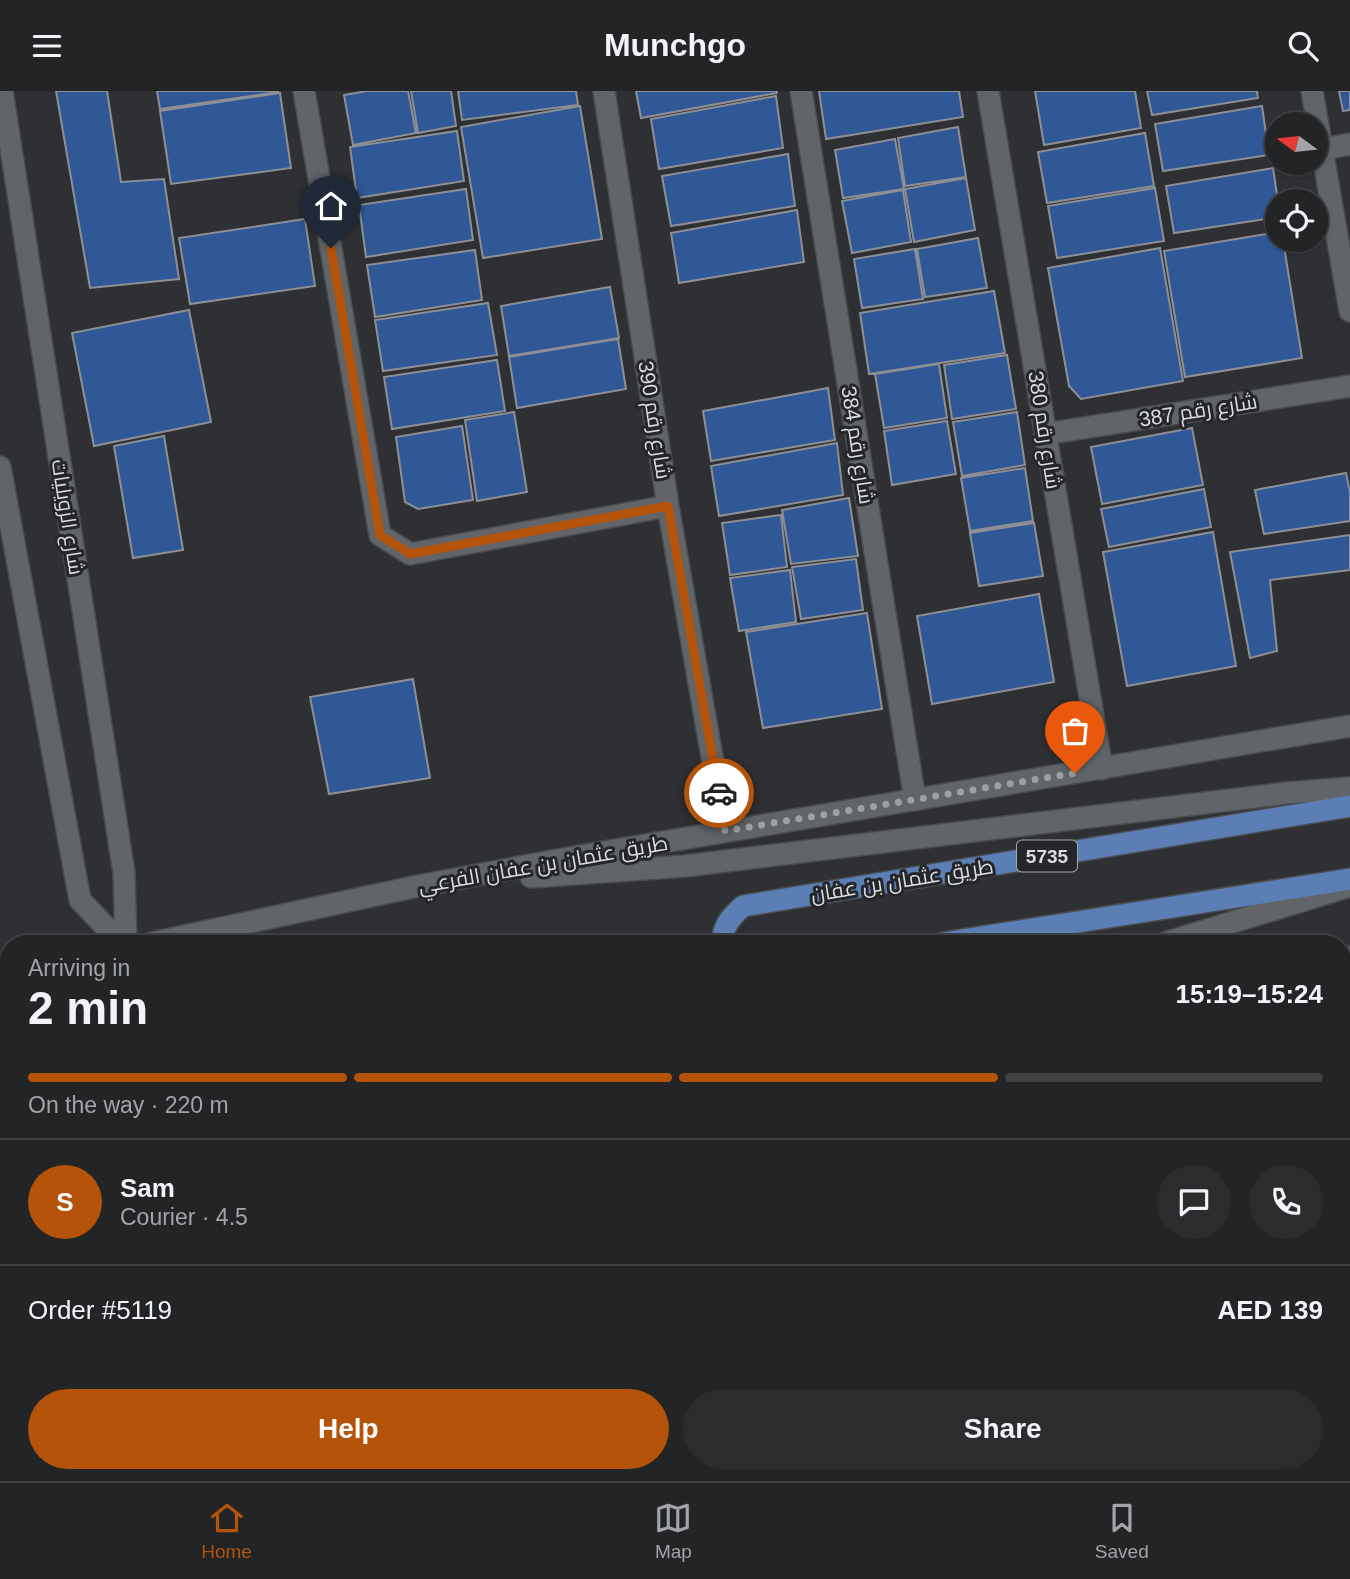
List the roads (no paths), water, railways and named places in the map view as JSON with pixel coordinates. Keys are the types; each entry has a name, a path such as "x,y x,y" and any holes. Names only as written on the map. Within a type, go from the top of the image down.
{"main road":[{"name":"طريق عثمان بن عفان","path":"723,935 725,926 743,906 1350,806"},
{"path":"994,935 1350,879"}],"street":[{"name":"شارع الزويليات","path":"2,91 124,873 123,935"},
{"path":"304,91 380,535 410,554 668,506"},
{"name":"شارع رقم 390","path":"604,91 668,506 725,831"},
{"name":"شارع رقم 384","path":"801,91 915,800"},
{"name":"شارع رقم 380","path":"988,91 1102,769"},
{"path":"1311,91 1315,112"},
{"path":"1328,148 1350,144"},
{"path":"1327,175 1350,311"},
{"name":"شارع رقم 387","path":"1045,434 1350,386"},
{"name":"شارع الزويليات","path":"0,467 80,900 115,935"},
{"name":"طريق عثمان بن عفان الفرعي","path":"189,935 418,886 725,831 1350,726"},
{"path":"418,886 685,866 1350,788"},
{"path":"1191,935 1350,886"}]}
